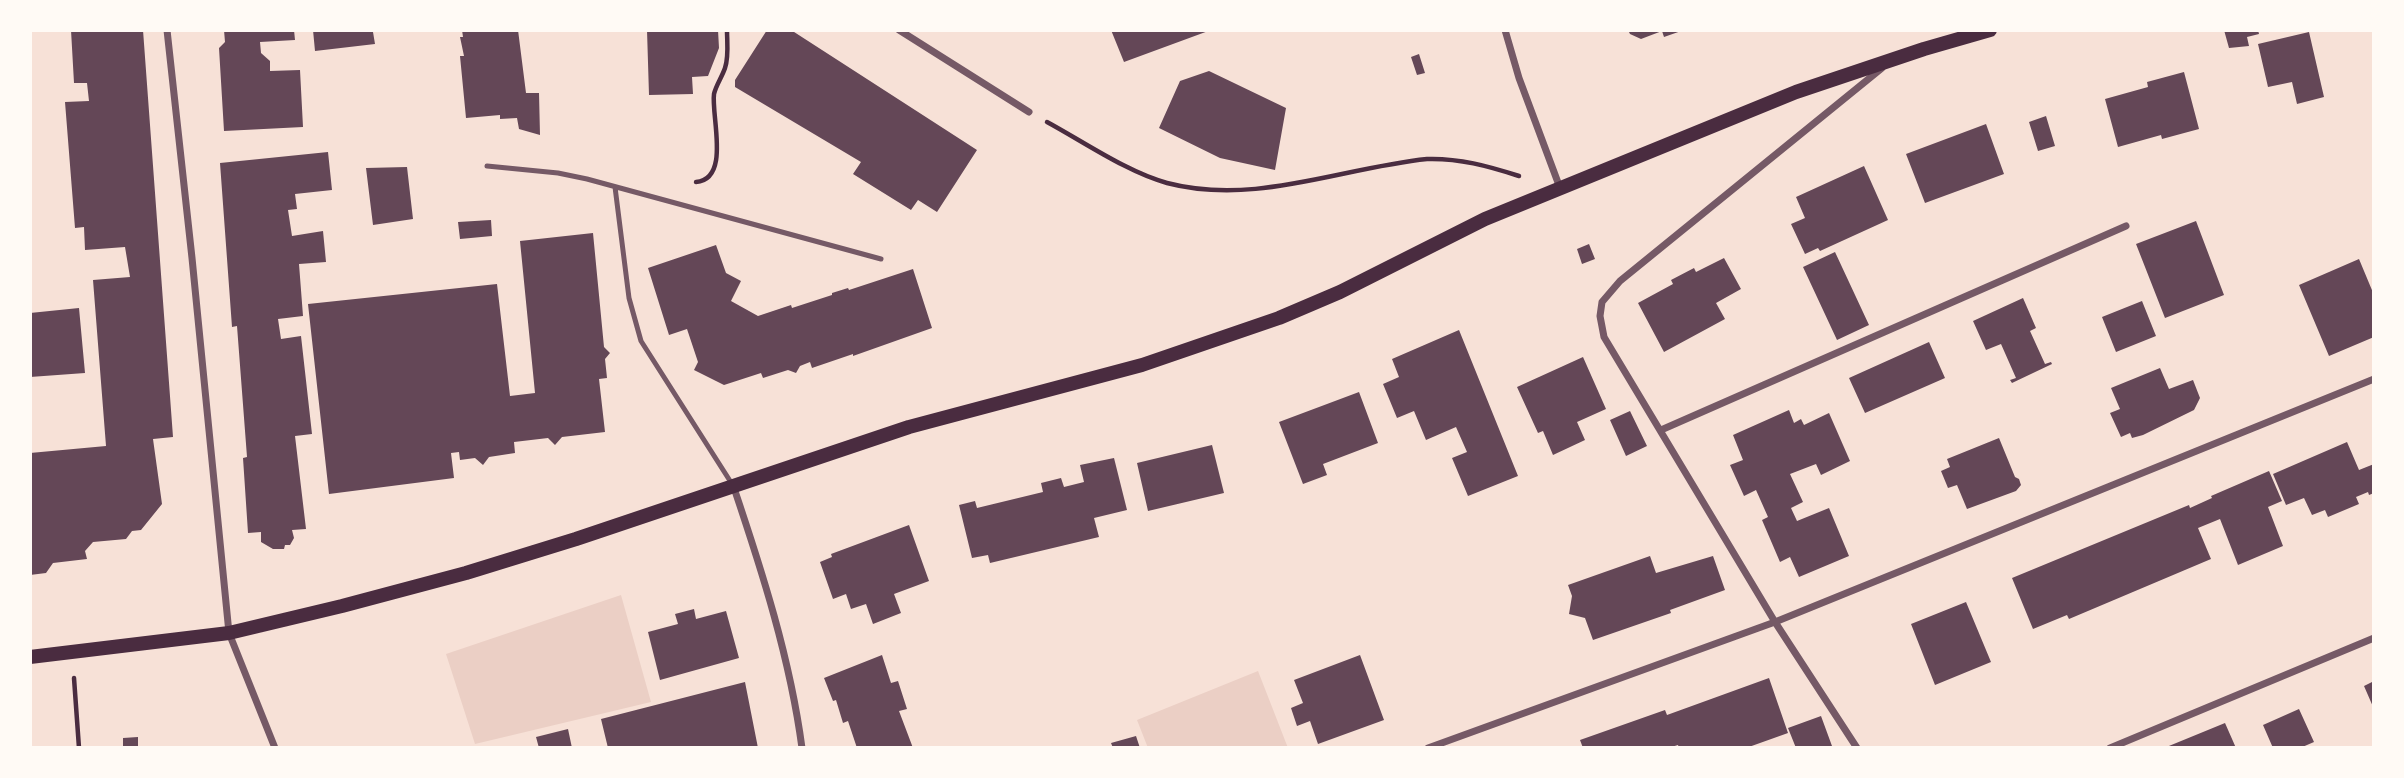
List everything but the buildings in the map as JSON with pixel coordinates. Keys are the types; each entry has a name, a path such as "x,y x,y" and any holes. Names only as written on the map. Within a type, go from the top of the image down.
{"main road":[{"path":"30,657 229,633 466,573 576,539 909,427 1066,387 1214,342 1340,292 1485,219 1796,92 1990,30"}],"street":[{"path":"167,30 229,633 275,748"},
{"path":"899,30 1029,112"},
{"path":"1505,30 1519,78 1560,188"},
{"path":"1857,748 1776,622 1604,337 1600,316 1602,302 1620,281 1893,59"},
{"path":"1661,430 2126,226"},
{"path":"1427,748 1776,622 2374,379"},
{"path":"733,485 777,624 802,748"},
{"path":"2110,748 2374,638"}],"lane":[{"path":"487,166 558,173 881,258"},
{"path":"615,187 629,298 641,341 733,485"}],"path":[{"path":"717,162 714,94 726,66 727,30"},
{"path":"1029,112 1136,171 1166,183 1196,188 1267,188 1409,160 1449,158 1474,162 1560,188"},
{"path":"71,652 79,748"}],"shaded area":[{"path":"621,595 651,702 475,744 446,654"},
{"path":"1258,671 1288,748 1148,748 1137,720"}]}
